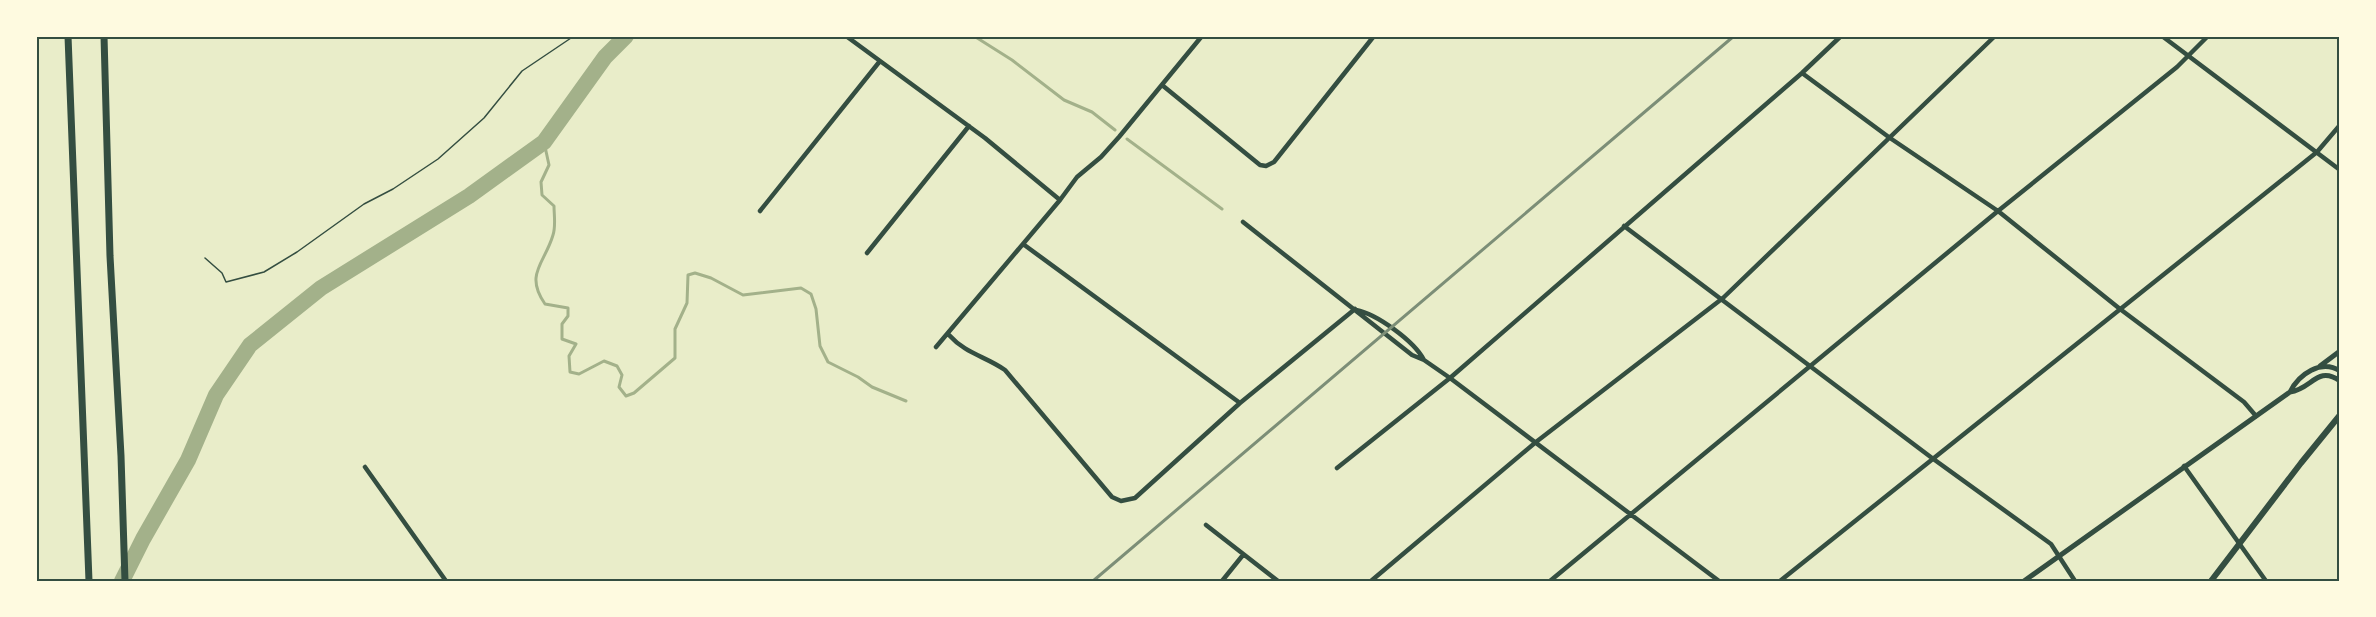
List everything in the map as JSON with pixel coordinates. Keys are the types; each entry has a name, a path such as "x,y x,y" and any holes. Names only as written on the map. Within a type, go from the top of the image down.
{"main road":[{"path":"68,36 89,581"},
{"path":"104,36 110,256 125,581"},
{"path":"2211,581 2340,415"}],"street":[{"path":"846,36 969,126 1060,200"},
{"path":"936,347 1077,177 1101,157 1202,36"},
{"path":"1162,85 1260,165 1266,166 1274,162 1374,36"},
{"path":"1337,468 1450,378 1802,73 1841,36"},
{"path":"1371,581 1536,442 1723,298 1995,36"},
{"path":"2162,36 2340,170"},
{"path":"1550,581 1998,211 2190,56 2208,36"},
{"path":"760,211 880,62"},
{"path":"1802,73 1890,138 1998,211 2120,309 2244,402 2256,416"},
{"path":"1780,581 2317,152 2340,125"},
{"path":"867,253 969,126"},
{"path":"1243,222 1412,355 1424,360 1450,378 1719,581"},
{"path":"1624,226 1723,298 1932,458 2051,544 2076,581"},
{"path":"1023,243 1240,403"},
{"path":"948,335 968,352 991,360 1005,370 1112,497 1121,501 1135,498 1240,403 1355,309"},
{"path":"1355,309 1368,312 1391,328 1418,349 1424,360"},
{"path":"2290,392 2294,383 2340,351"},
{"path":"2320,366 2340,370"},
{"path":"2024,581 2290,392 2300,391 2323,376 2330,376 2340,381"},
{"path":"2184,466 2266,581"},
{"path":"365,467 446,581"},
{"path":"1206,525 1278,581"},
{"path":"1222,581 1243,555"}],"path":[{"path":"205,258 222,273 226,282 264,272 315,240 364,204 393,189 438,159 484,118 522,71 574,36"}],"waterway":[{"path":"122,581 188,460 216,395 250,345 321,288 469,196 544,142 605,57 626,36"},
{"path":"974,36 1012,60 1064,100 1092,112 1115,130"},
{"path":"1127,139 1222,209"},
{"path":"544,142 549,165 541,182 542,195 554,206 555,224 554,232 538,269 536,284 545,304 568,308 568,316 562,324 562,339 576,344 569,356 570,372 579,374 604,361 617,366 622,375 619,387 626,396 634,393 675,358 675,329 687,303 688,275 695,273 711,278 743,295 801,288 811,294 816,309 820,346 828,362 872,387 906,401"}],"railway":[{"path":"1093,581 1734,36"}]}
